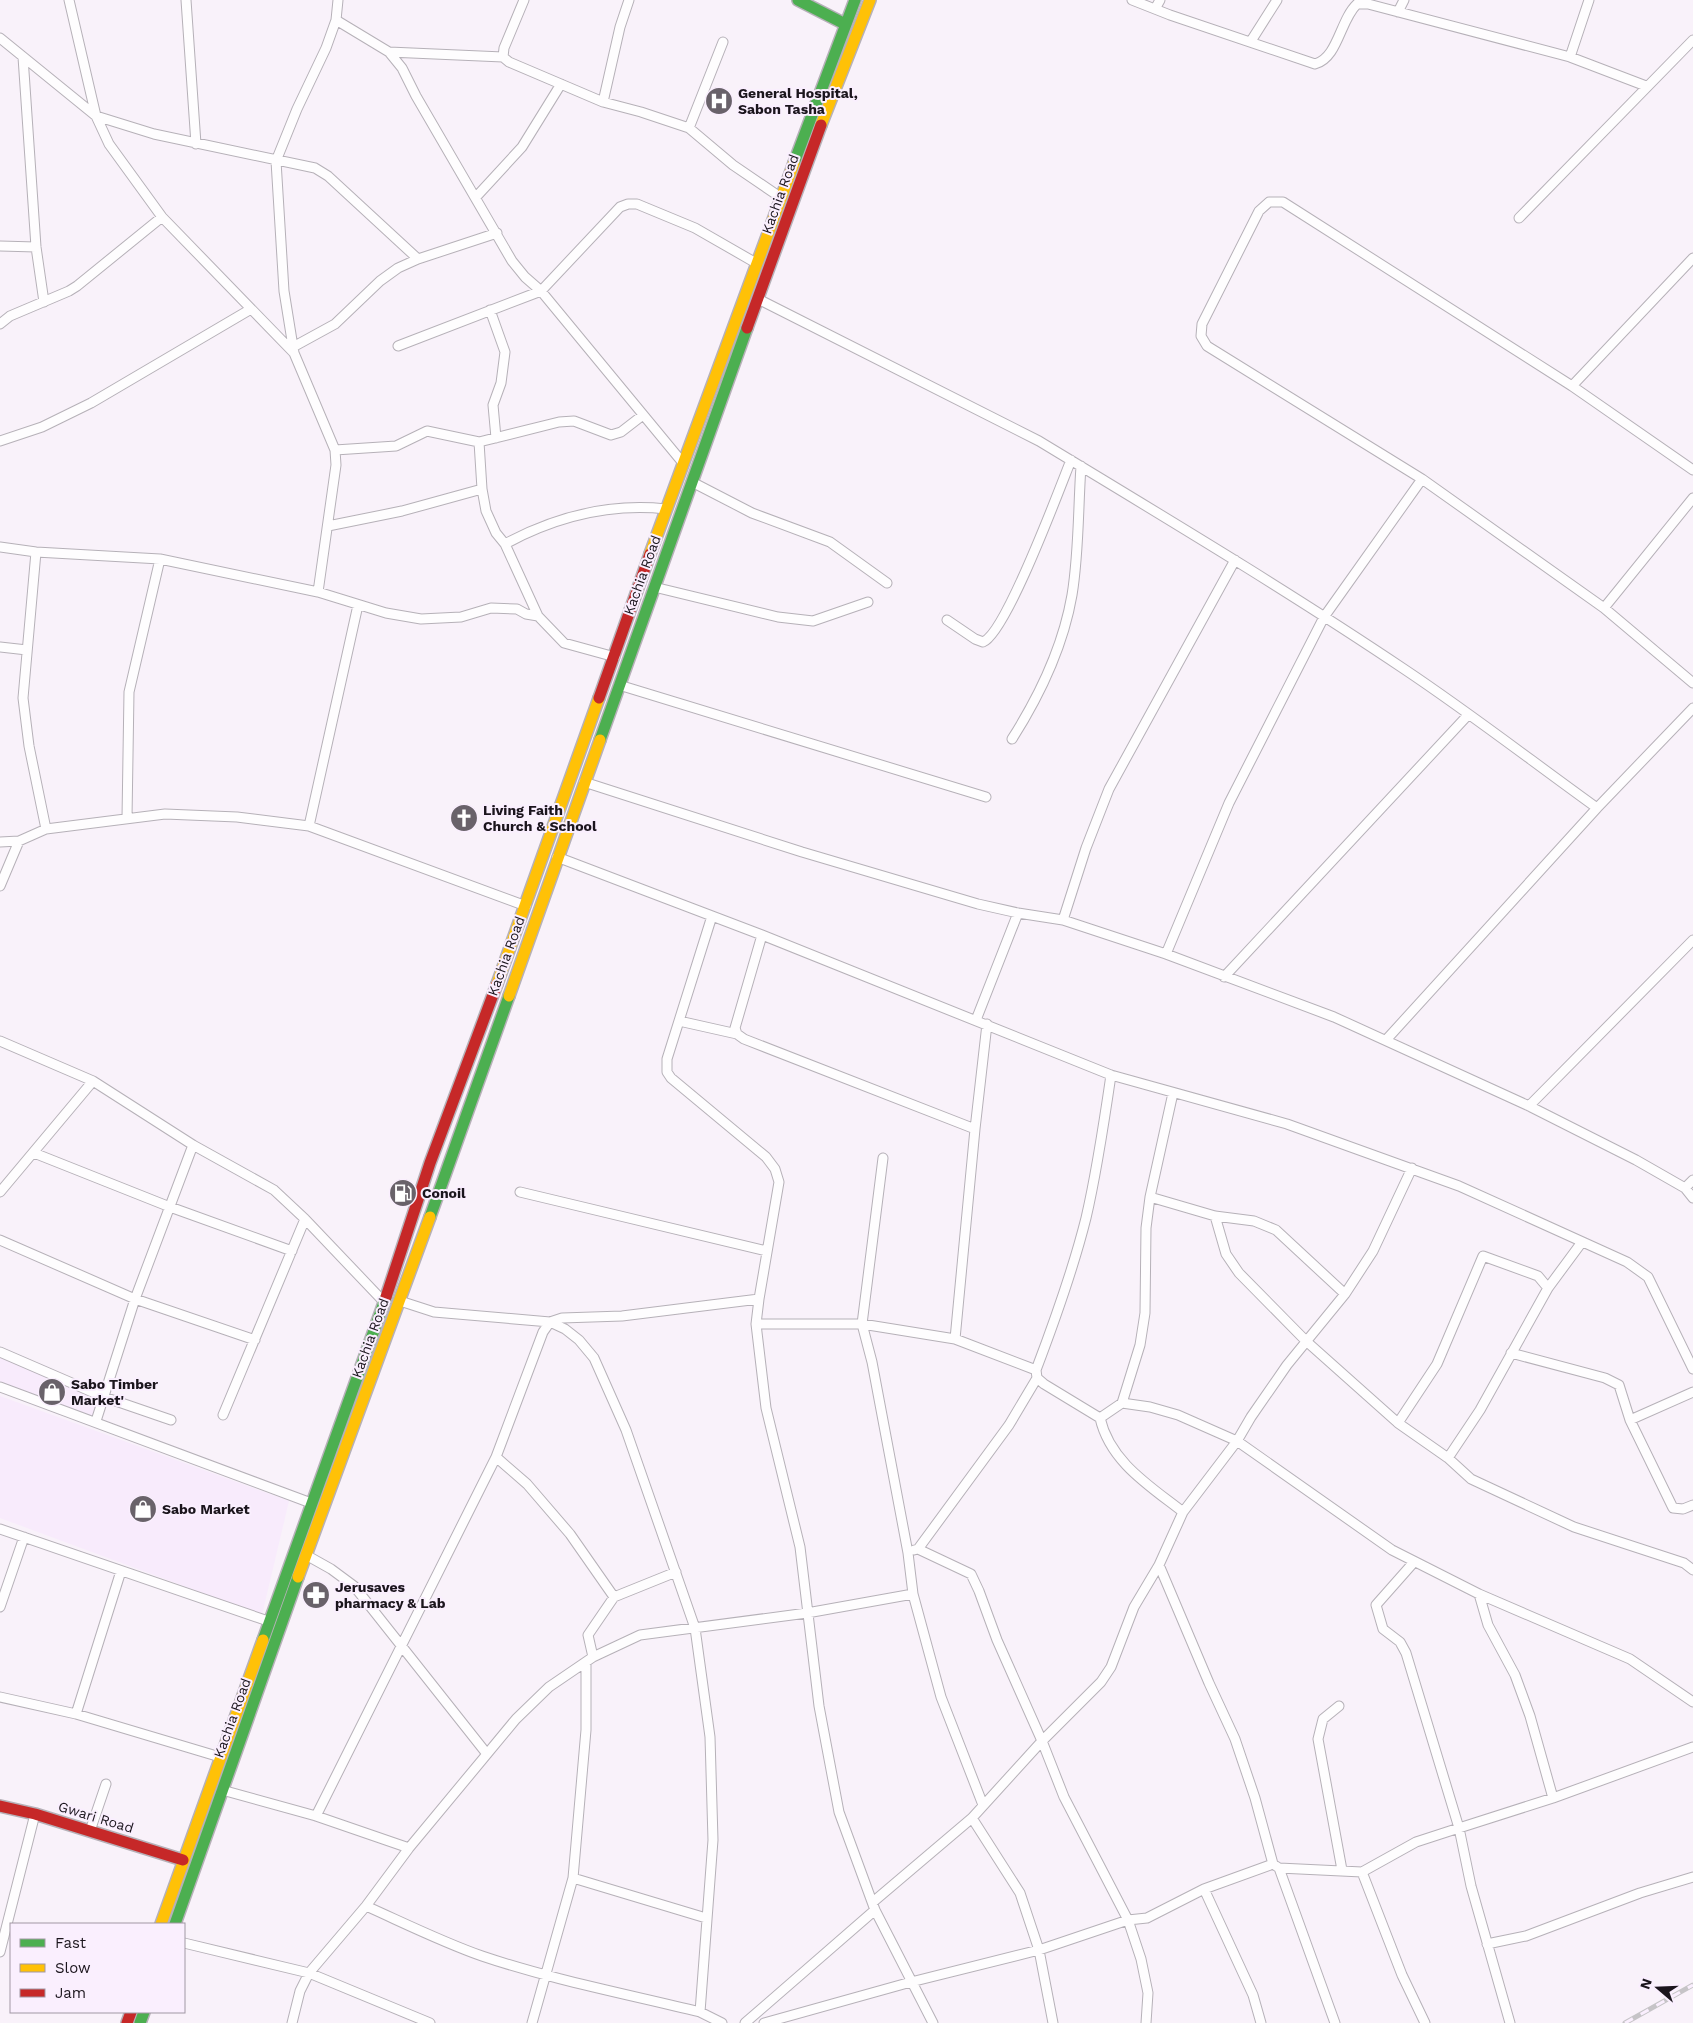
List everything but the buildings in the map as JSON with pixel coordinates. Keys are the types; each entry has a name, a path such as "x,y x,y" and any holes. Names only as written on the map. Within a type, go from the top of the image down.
{"main road":[{"path":"798,0 845,24"},
{"name":"Kachia Road","path":"161,1923 268,1621 397,1266 430,1163 526,906 666,509 780,197 855,0"},
{"name":"Kachia Road","path":"175,1923 806,166 870,0"},
{"path":"397,1266 410,1271"},
{"name":"Gwari Road","path":"0,1806 35,1814 183,1860"}],"street":[{"path":"69,0 96,116 109,144 162,217 293,350"},
{"path":"186,0 196,144"},
{"path":"318,592 336,465 335,450 293,350 284,291 276,160 297,109 326,48 336,20 338,0"},
{"path":"503,57 504,48 524,0"},
{"path":"603,102 620,26 629,0"},
{"path":"1132,0 1315,64 1323,62 1329,55 1350,11 1357,4 1368,4 1570,57 1646,86"},
{"path":"1155,9 1160,0"},
{"path":"1251,41 1277,0"},
{"path":"1398,12 1404,0"},
{"path":"1570,57 1589,0"},
{"path":"336,20 388,52 402,68 416,96 516,266 541,291 683,463"},
{"path":"0,38 96,116 154,134 196,144 315,168 328,176 418,259"},
{"path":"1519,218 1693,40"},
{"path":"690,128 723,42"},
{"path":"388,52 503,57 509,62 603,102 690,128 733,165 780,197"},
{"path":"22,57 36,247 44,302"},
{"path":"476,197 522,147 561,84"},
{"path":"1692,681 1604,608 1422,479 1207,346 1200,336 1202,324 1259,211 1269,202 1282,202 1572,386 1693,470"},
{"path":"398,346 541,291 620,207 628,204 637,204 695,228 756,263"},
{"path":"0,324 10,316 77,286 162,217"},
{"path":"293,350 335,324 380,281 398,268 418,259 496,233"},
{"path":"0,246 36,247"},
{"path":"1572,386 1693,258"},
{"path":"758,299 1039,441 1081,466 1235,560 1405,669 1597,808"},
{"path":"0,441 42,427 91,403 252,309"},
{"path":"490,310 505,352 501,383 493,405 496,438"},
{"path":"335,450 396,446 428,431 479,442 559,422 574,421 611,436 621,432 643,415"},
{"path":"479,442 482,489 486,511 496,533 506,544 538,616 564,643 615,657"},
{"path":"947,620 975,639 983,642 989,640 997,629 1029,567 1071,460"},
{"path":"1012,739 1035,702 1057,650 1072,596 1081,466"},
{"path":"1166,954 1229,804 1324,617 1422,479"},
{"path":"692,482 752,513 830,542 887,583"},
{"path":"328,526 402,511 482,489"},
{"path":"1604,608 1693,498"},
{"path":"506,544 532,530 574,515 614,508 647,507 666,509"},
{"path":"0,547 36,552 160,559 318,592 386,613 421,619 461,617 490,608 517,609 526,614 538,616"},
{"path":"36,552 23,698 29,746 46,829"},
{"path":"127,818 129,692 160,559"},
{"path":"1063,920 1086,848 1109,789 1235,560"},
{"path":"654,587 778,617 813,621 868,602"},
{"path":"309,826 358,605"},
{"path":"0,647 27,650"},
{"path":"619,685 986,797"},
{"path":"1386,1040 1597,808 1693,708"},
{"path":"1224,977 1468,715"},
{"path":"584,782 802,852 978,904 1063,920 1166,954 1334,1017 1529,1106 1636,1160 1685,1188 1693,1198"},
{"path":"0,842 19,841 46,829 127,818 165,814 237,817 309,826 526,906"},
{"path":"0,886 19,841"},
{"path":"557,857 762,934 1111,1075 1287,1124 1459,1186 1627,1262 1648,1277 1693,1370"},
{"path":"976,1020 1018,913"},
{"path":"712,916 667,1060 666,1072 766,1158 775,1169 779,1182 758,1299 756,1324 766,1408 800,1547 820,1706 839,1812 874,1906 933,2023"},
{"path":"737,1034 735,1028 762,934"},
{"path":"1529,1106 1693,940"},
{"path":"679,1021 737,1034 744,1039 975,1129"},
{"path":"955,1339 987,1024"},
{"path":"0,1041 93,1081 194,1145 274,1190 305,1219 384,1302"},
{"path":"908,1553 918,1549 1009,1425 1037,1374 1064,1297 1086,1218 1100,1147 1111,1075"},
{"path":"0,1192 34,1154 93,1081"},
{"path":"1100,1418 1122,1403 1140,1345 1145,1313 1146,1228 1150,1198 1173,1093"},
{"path":"96,1422 135,1299 194,1145"},
{"path":"34,1154 170,1207 292,1251"},
{"path":"883,1158 862,1324 872,1362 908,1553 913,1594 942,1697 983,1805"},
{"path":"745,2023 972,1818 1042,1742 1101,1682 1118,1651 1134,1607 1159,1565 1183,1512 1237,1441 1276,1380 1345,1294 1372,1251 1412,1168"},
{"path":"1685,1188 1693,1180"},
{"path":"520,1192 767,1251"},
{"path":"1150,1198 1215,1216 1254,1221 1276,1230 1345,1294"},
{"path":"1215,1216 1226,1254 1239,1273 1306,1341 1398,1423 1448,1458 1471,1479 1574,1526 1684,1563 1693,1570"},
{"path":"223,1415 305,1219"},
{"path":"0,1240 135,1299 255,1340"},
{"path":"1448,1458 1480,1410 1510,1353 1548,1288 1582,1242"},
{"path":"1398,1423 1437,1364 1483,1256 1538,1276 1548,1288"},
{"path":"316,1816 496,1457 543,1332 550,1322 562,1318 622,1316 758,1299"},
{"path":"400,1301 434,1312 550,1322 565,1329 579,1340 594,1358 626,1430 695,1628 710,1737 713,1840 700,2012"},
{"path":"756,1324 862,1324 955,1339 1037,1374 1044,1384 1100,1418 1103,1432 1127,1467 1183,1512"},
{"path":"0,1352 104,1397 170,1420"},
{"path":"1510,1353 1605,1378 1619,1385 1630,1420 1674,1508 1683,1509 1693,1504"},
{"path":"0,1387 311,1503"},
{"path":"1630,1420 1693,1392"},
{"path":"1122,1403 1150,1407 1178,1415 1237,1441 1392,1550 1479,1594 1630,1659 1693,1702"},
{"path":"496,1457 527,1484 570,1534 614,1597"},
{"path":"0,1528 24,1538 268,1621"},
{"path":"0,1607 24,1538"},
{"path":"918,1549 971,1574 980,1591 997,1640 1064,1797 1128,1920 1141,1959 1148,1993 1146,2023"},
{"path":"306,1555 331,1569 354,1586 487,1754"},
{"path":"1414,1562 1376,1605 1383,1629 1400,1642 1406,1653 1459,1828 1471,1886 1510,2023"},
{"path":"1159,1565 1235,1739 1256,1798 1276,1866 1335,2023"},
{"path":"76,1714 121,1570"},
{"path":"532,2023 544,1974 573,1878 586,1730 589,1659 588,1635 614,1597 676,1572"},
{"path":"292,2023 300,1991 309,1973 366,1906 409,1848 516,1719 549,1687 589,1659 640,1635 807,1612 913,1594"},
{"path":"1479,1594 1488,1625 1515,1675 1530,1716 1553,1798"},
{"path":"0,1697 76,1714 220,1757"},
{"path":"1339,1706 1323,1719 1318,1739 1342,1870"},
{"path":"764,2023 911,1982 1039,1950 1128,1920 1146,1918 1204,1889 1276,1866 1362,1872 1416,1842 1553,1798 1693,1747"},
{"path":"90,1831 106,1784"},
{"path":"222,1790 316,1816 409,1848"},
{"path":"0,1952 35,1814"},
{"path":"972,1818 1020,1893 1039,1950 1053,2023"},
{"path":"1362,1872 1402,1974 1425,2023"},
{"path":"573,1878 706,1918"},
{"path":"1487,1944 1526,1936 1640,1893 1693,1878"},
{"path":"1204,1889 1253,1995 1261,2023"},
{"path":"366,1906 424,1933 481,1956 544,1974 700,2012 722,2023"},
{"path":"185,1943 309,1973 414,2020 430,2023"}],"shaded area":[{"name":"Sabo Timber Market'","path":"0,1355 101,1399 94,1418 0,1384"},
{"name":"Sabo Market","path":"0,1396 289,1501 262,1615 0,1518"}],"railway":[{"path":"1625,2023 1693,1985"}],"traffic: fast":[{"path":"798,0 845,24"},
{"path":"794,163 855,0"},
{"path":"600,740 747,328"},
{"path":"430,1217 509,996"},
{"path":"263,1640 386,1297"},
{"path":"175,1923 298,1577"},
{"path":"140,2023 144,2013"}],"traffic: slow":[{"path":"821,125 870,0"},
{"path":"650,554 794,163"},
{"path":"497,984 599,698"},
{"path":"509,996 600,740"},
{"path":"298,1577 430,1217"},
{"path":"161,1923 263,1640"}],"traffic: jam":[{"path":"747,328 821,125"},
{"path":"599,698 650,554"},
{"path":"386,1297 430,1163 497,984"},
{"path":"0,1806 35,1814 183,1860"},
{"path":"127,2023 131,2013"}],"place":[{"name":"General Hospital, Sabon Tasha","path":"719,101"},
{"name":"Living Faith Church & School","path":"464,818"},
{"name":"Conoil","path":"403,1193"},
{"name":"Sabo Timber Market'","path":"52,1392"},
{"name":"Sabo Market","path":"143,1509"},
{"name":"Jerusaves pharmacy & Lab","path":"316,1595"}]}
